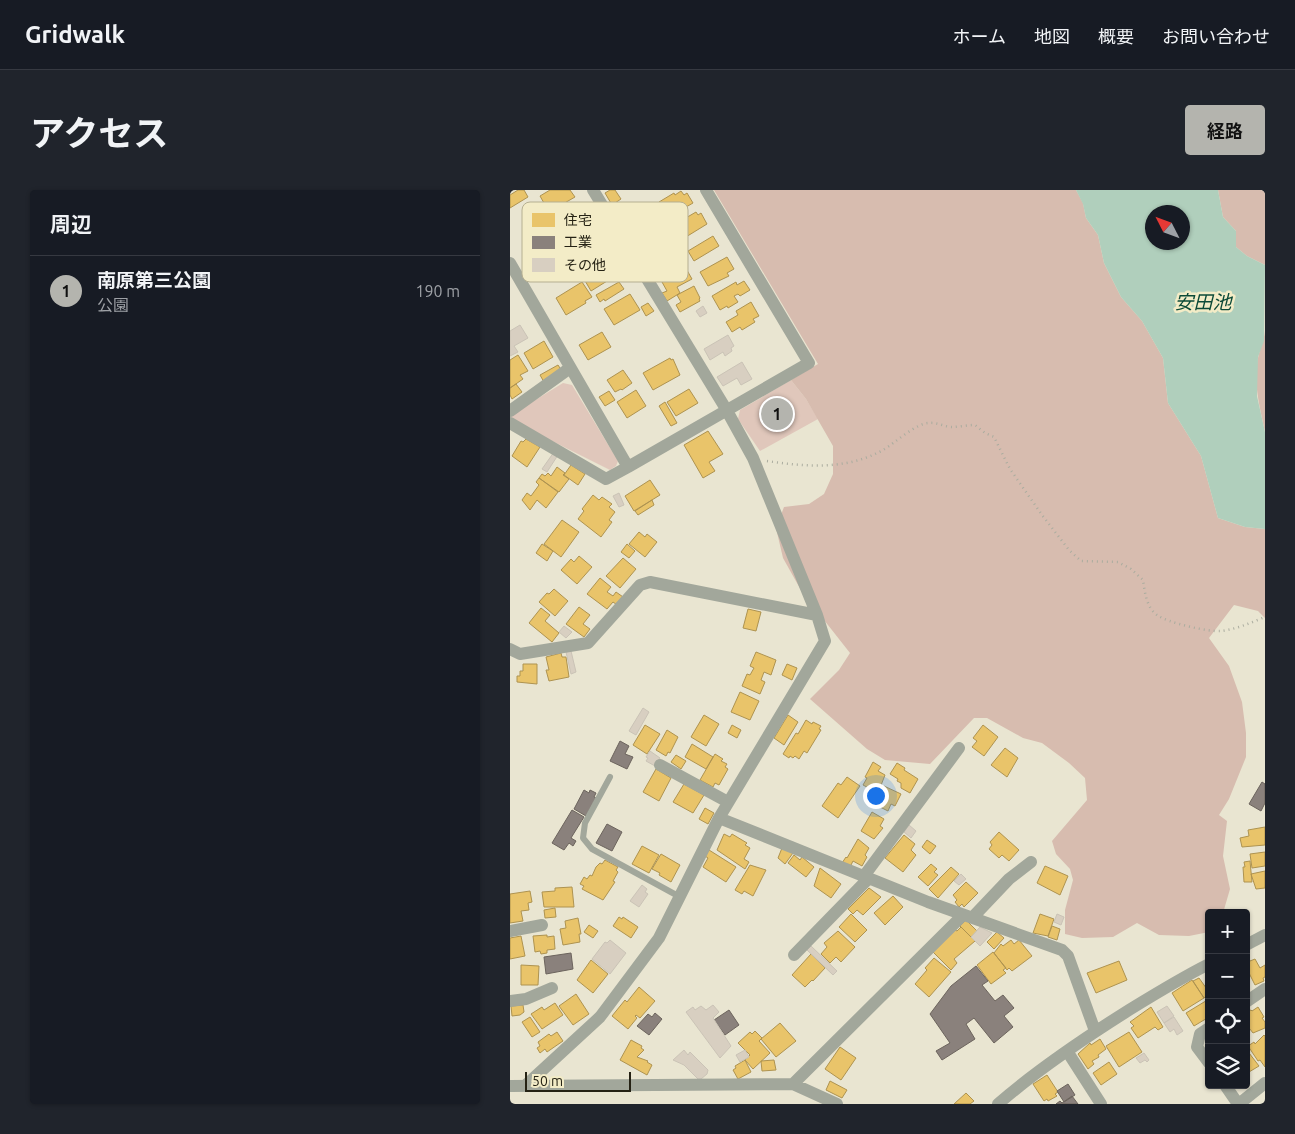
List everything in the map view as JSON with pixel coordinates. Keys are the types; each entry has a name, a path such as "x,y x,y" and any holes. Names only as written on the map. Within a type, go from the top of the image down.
{"street":[{"path":"593,190 600,202"},
{"path":"510,423 606,479 809,363 706,190"},
{"path":"510,263 628,467"},
{"path":"525,1086 600,1017 659,938 719,818 825,641 817,615 753,458 649,282"},
{"path":"510,411 570,368"},
{"path":"510,650 520,654 588,643 640,585 650,582 817,615"},
{"path":"794,955 867,877 959,748"},
{"path":"660,765 728,802"},
{"path":"719,818 967,916 1062,950 1068,956 1096,1031"},
{"path":"793,1084 967,916 1031,862"},
{"path":"510,931 542,925"},
{"path":"1250,943 1265,935"},
{"path":"998,1104 1025,1080 1096,1031 1182,978 1205,966"},
{"path":"510,1001 526,999 552,988"},
{"path":"1250,999 1265,989"},
{"path":"1205,1031 1200,1034 1197,1047 1205,1058"},
{"path":"1067,1051 1101,1104"},
{"path":"1228,1089 1239,1104 1265,1083"},
{"path":"510,1086 793,1084 837,1104"}],"lane":[{"path":"610,777 585,823 583,838 592,849 680,897"}],"path":[{"path":"753,458 799,466 829,466 854,462 883,450 907,433 929,422 951,427 975,424 985,433 994,437 1010,469 1069,550 1081,560 1118,562 1131,569 1143,580 1145,596 1157,615 1191,627 1218,631 1241,627 1265,617"}],"shaded area":[{"path":"714,190 1076,190 1083,203 1086,218 1098,235 1104,263 1121,297 1142,321 1163,358 1168,403 1201,456 1218,518 1245,527 1265,529 1265,618 1258,611 1234,605 1209,638 1229,666 1242,702 1246,733 1246,757 1229,799 1219,815 1227,821 1223,856 1230,889 1224,909 1205,909 1205,933 1189,936 1159,935 1137,923 1113,937 1082,938 1065,934 1065,910 1073,880 1070,869 1056,854 1052,841 1087,800 1085,778 1069,763 1042,743 1023,738 987,718 974,718 930,764 885,760 867,749 810,699 839,670 850,653 802,592 783,558 776,528 784,507 809,504 824,494 833,474 833,446 806,399 791,380 818,364"},
{"path":"1218,190 1265,190 1265,265 1247,256 1236,247 1236,231 1223,217"},
{"path":"1265,331 1265,432 1256,377 1258,358"},
{"path":"791,380 806,399 818,419 760,451 738,419 740,410"},
{"path":"563,383 572,385 618,461 616,466 610,470 510,420 511,415"}],"water":[{"name":"安田池","path":"1076,190 1218,190 1223,217 1236,231 1236,247 1247,256 1265,265 1264,341 1258,357 1257,396 1265,432 1265,529 1245,527 1218,518 1201,456 1168,403 1163,358 1142,321 1121,297 1104,263 1098,235 1086,218 1083,204"}],"building: 住宅":[{"path":"518,190 524,190 528,197 510,208 510,195"},
{"path":"550,190 570,190 575,197 566,202 543,202 540,196"},
{"path":"615,190 621,199 616,202 610,202 605,193"},
{"path":"681,191 684,195 687,193 693,203 688,206 688,202 659,202 674,193 675,195"},
{"path":"696,212 698,215 701,213 707,224 688,236 688,217"},
{"path":"713,236 719,246 694,261 688,251"},
{"path":"727,257 734,269 727,273 729,276 708,286 700,272"},
{"path":"688,272 692,279 688,281"},
{"path":"744,281 750,290 740,296 738,294 734,296 738,302 720,310 712,296 736,282 737,285"},
{"path":"582,282 592,297 585,301 586,303 566,315 556,298"},
{"path":"586,282 606,282 591,291"},
{"path":"619,282 624,289 605,301 604,299 600,302 596,295"},
{"path":"662,282 686,282 677,287 680,293 667,301 662,293 667,291"},
{"path":"694,286 700,301 680,312 676,305 681,302 677,295"},
{"path":"630,294 640,310 614,325 604,309"},
{"path":"751,302 759,316 753,319 755,322 742,330 740,327 732,332 726,322 738,315 736,311"},
{"path":"648,303 654,311 646,316 641,307"},
{"path":"602,332 611,347 588,360 579,345"},
{"path":"544,341 553,357 533,369 524,353"},
{"path":"518,355 528,371 520,375 523,379 510,388 510,360"},
{"path":"670,358 671,360 673,359 680,375 653,390 643,373"},
{"path":"558,365 562,371 544,382 540,375"},
{"path":"623,370 632,383 622,390 615,392 607,380"},
{"path":"516,384 522,392 512,399 510,388"},
{"path":"689,389 698,403 676,416 667,402"},
{"path":"636,390 646,406 627,418 617,402"},
{"path":"609,391 615,400 605,406 599,397"},
{"path":"665,402 677,423 671,426 659,406"},
{"path":"708,431 723,454 709,462 715,471 703,478 684,445"},
{"path":"526,439 540,447 527,467 512,456 521,441 523,442"},
{"path":"571,465 585,474 578,485 564,475"},
{"path":"557,467 569,479 559,492 539,478 542,474 545,476 548,473 551,476"},
{"path":"539,478 558,492 546,508 537,500 530,510 522,500 527,493 531,496 539,485 536,482"},
{"path":"650,480 660,495 634,511 625,496"},
{"path":"593,495 599,500 602,497 612,504 609,507 615,512 609,520 612,522 601,537 578,519 584,511 582,509"},
{"path":"652,500 654,505 638,515 635,511"},
{"path":"562,520 579,532 561,557 544,544"},
{"path":"639,532 645,537 647,534 657,542 645,557 629,544"},
{"path":"542,544 553,551 547,561 536,553"},
{"path":"627,544 635,551 629,558 621,552"},
{"path":"579,556 592,567 577,584 561,570 571,559 574,562"},
{"path":"623,558 636,569 620,588 606,576"},
{"path":"600,578 611,587 607,592 613,596 616,592 626,599 620,607 613,602 607,609 587,594"},
{"path":"554,589 568,601 555,616 539,602 547,593 549,594"},
{"path":"579,607 590,615 583,624 590,629 584,637 566,624"},
{"path":"541,608 550,615 545,621 559,633 552,642 529,623"},
{"path":"748,609 761,612 756,631 743,628"},
{"path":"756,652 776,660 771,675 764,672 761,680 765,682 760,694 742,686 747,674 750,675 754,668 750,666"},
{"path":"561,653 562,657 566,657 569,677 549,681 546,670 549,670 546,657"},
{"path":"523,664 537,664 537,684 517,682 517,676 520,676 520,671 523,671"},
{"path":"787,664 797,668 792,680 782,675"},
{"path":"740,692 759,701 750,720 731,712"},
{"path":"704,715 719,724 706,746 691,737"},
{"path":"788,715 798,722 784,745 774,738"},
{"path":"806,720 821,726 819,729 821,730 807,753 804,751 799,759 795,756 793,758 790,756 789,758 783,754"},
{"path":"645,725 660,734 647,754 633,745"},
{"path":"732,725 741,730 737,738 728,733"},
{"path":"983,725 998,737 984,756 972,747 977,741 973,738"},
{"path":"667,730 678,737 670,753 668,752 666,756 656,750"},
{"path":"692,744 713,757 706,769 685,757"},
{"path":"1005,748 1018,758 1007,777 991,765"},
{"path":"715,754 723,759 721,761 727,764 725,767 728,769 719,785 715,783 713,787 700,780"},
{"path":"676,755 686,761 681,769 671,762"},
{"path":"873,762 881,767 878,771 885,775 878,793 863,785"},
{"path":"897,763 918,779 910,793 901,788 901,783 897,781 898,779 890,774"},
{"path":"656,769 671,778 659,801 643,792"},
{"path":"847,777 860,786 838,818 822,806 838,783 841,785"},
{"path":"684,784 704,795 693,813 673,802"},
{"path":"884,786 901,794 895,806 891,804 888,811 874,804"},
{"path":"705,808 714,813 708,824 699,819"},
{"path":"872,812 884,819 880,826 883,828 874,839 861,831"},
{"path":"1265,827 1265,845 1242,847 1240,838 1249,836 1248,830"},
{"path":"999,832 1019,850 1009,861 1002,855 999,858 989,849 992,845 990,842"},
{"path":"724,834 730,837 732,834 747,843 745,845 750,848 744,859 749,862 745,869 717,850"},
{"path":"904,835 915,844 911,850 916,855 903,872 885,858"},
{"path":"858,839 869,848 865,855 867,857 862,866 853,861 850,867 842,863"},
{"path":"927,840 936,846 930,854 922,847"},
{"path":"642,846 659,855 649,873 632,864"},
{"path":"782,848 793,853 785,864 778,858"},
{"path":"709,850 736,867 726,882 703,867 708,858 705,856"},
{"path":"1265,852 1265,866 1252,868 1250,854"},
{"path":"661,854 680,865 671,882 652,869"},
{"path":"794,855 800,860 802,857 814,867 806,877 788,863"},
{"path":"605,860 618,867 616,870 618,872 613,881 615,882 603,900 582,889 584,886 580,884 584,877 587,879 590,875 592,876 596,867"},
{"path":"1250,861 1252,882 1244,882 1244,862"},
{"path":"931,864 937,869 934,872 938,875 928,886 918,877"},
{"path":"750,865 766,870 753,896 744,891 742,894 735,890"},
{"path":"1045,866 1068,876 1060,895 1037,883"},
{"path":"951,867 959,874 938,898 929,889"},
{"path":"820,868 841,884 831,898 814,886"},
{"path":"1265,871 1265,888 1256,889 1251,874"},
{"path":"966,882 978,893 964,907 962,904 959,907 953,895"},
{"path":"572,887 574,907 544,907 542,892 555,891 555,888"},
{"path":"869,888 881,897 863,915 857,910 853,914 848,909"},
{"path":"530,891 532,902 528,903 529,910 521,911 523,921 510,923 510,894"},
{"path":"893,896 903,907 885,925 874,913"},
{"path":"555,908 556,917 545,918 544,910"},
{"path":"851,914 867,930 855,942 839,927"},
{"path":"1040,914 1054,919 1048,936 1033,933"},
{"path":"619,917 622,919 623,917 638,927 631,938 613,926"},
{"path":"578,918 581,934 579,934 580,942 563,945 560,929 566,928 565,921"},
{"path":"966,920 977,931 971,937 960,926"},
{"path":"589,925 598,931 593,938 584,932"},
{"path":"1052,926 1060,929 1057,940 1048,937"},
{"path":"961,927 975,941 954,959 957,963 951,970 933,952 955,930 957,931"},
{"path":"838,931 855,947 841,962 836,957 830,963 821,954 827,947 824,943"},
{"path":"997,932 1004,938 994,949 987,942"},
{"path":"547,935 547,937 554,936 555,949 547,950 547,953 541,954 540,951 535,952 533,936"},
{"path":"521,936 525,956 510,959 510,938"},
{"path":"1011,940 1014,944 1019,940 1032,956 1012,971 1009,968 1007,970 994,953 1001,944 1003,946"},
{"path":"993,952 1006,968 1003,970 1006,973 991,984 977,965"},
{"path":"811,954 825,968 805,987 792,975"},
{"path":"934,958 951,972 929,997 915,984"},
{"path":"1255,959 1260,968 1265,965 1265,977 1263,978 1264,981 1255,985 1250,975 1250,961"},
{"path":"591,960 608,974 593,993 577,980"},
{"path":"1119,961 1127,980 1096,993 1087,973"},
{"path":"521,965 539,966 538,985 521,985"},
{"path":"1199,978 1205,986 1204,998 1193,981"},
{"path":"1192,980 1204,998 1183,1011 1172,993"},
{"path":"639,987 655,1001 640,1018 635,1016 637,1018 628,1029 612,1016"},
{"path":"576,994 589,1014 573,1025 559,1006"},
{"path":"1205,1001 1205,1019 1194,1026 1186,1013"},
{"path":"555,1003 563,1015 542,1029 531,1014 542,1007 544,1010"},
{"path":"523,1005 524,1012 520,1015 512,1016 511,1006"},
{"path":"1151,1007 1163,1027 1158,1030 1155,1027 1138,1038 1131,1028 1134,1026 1130,1022"},
{"path":"1258,1007 1265,1022 1265,1028 1253,1033 1250,1029 1250,1010"},
{"path":"530,1017 540,1032 532,1037 522,1022"},
{"path":"780,1023 796,1041 776,1057 761,1039"},
{"path":"755,1031 762,1038 759,1041 770,1053 753,1069 745,1060 750,1055 738,1043 750,1032 752,1034"},
{"path":"557,1032 563,1041 547,1052 545,1049 540,1053 537,1048 540,1046 538,1042 549,1034 551,1036"},
{"path":"1129,1032 1142,1052 1119,1067 1106,1046"},
{"path":"1265,1036 1265,1067 1260,1060 1258,1061 1250,1049 1250,1045 1254,1042 1255,1044"},
{"path":"1100,1039 1106,1049 1098,1055 1099,1057 1092,1061 1094,1064 1088,1069 1078,1054 1090,1043 1091,1045"},
{"path":"631,1040 642,1046 641,1048 644,1050 637,1057 648,1061 652,1065 647,1075 620,1060"},
{"path":"840,1047 856,1058 841,1080 825,1069"},
{"path":"1250,1054 1259,1066 1250,1071"},
{"path":"745,1060 751,1072 738,1079 733,1070 736,1068 735,1066"},
{"path":"774,1060 776,1070 762,1071 761,1061"},
{"path":"1109,1062 1117,1074 1101,1085 1093,1073"},
{"path":"1047,1075 1058,1092 1055,1094 1057,1096 1044,1101 1033,1084"},
{"path":"830,1081 847,1090 842,1098 826,1090"},
{"path":"966,1093 974,1101 970,1104 954,1104"}],"building: 工業":[{"path":"620,741 629,746 625,754 633,757 627,769 610,761"},
{"path":"1262,782 1265,784 1265,803 1261,811 1249,804"},
{"path":"584,790 589,793 590,790 596,793 594,797 596,798 586,816 574,809"},
{"path":"572,810 584,817 571,838 576,841 573,846 569,843 564,850 552,843"},
{"path":"607,824 622,832 612,851 596,843"},
{"path":"571,953 573,969 546,974 544,957"},
{"path":"976,966 988,981 982,985 995,1001 1003,995 1014,1008 1004,1016 1013,1027 994,1043 974,1018 966,1024 975,1039 942,1060 936,1051 950,1043 930,1014 951,986"},
{"path":"729,1010 739,1025 725,1035 714,1020"},
{"path":"655,1013 662,1019 649,1035 637,1026 648,1014 652,1017"},
{"path":"1068,1084 1075,1095 1064,1102 1057,1091"},
{"path":"1072,1096 1078,1104 1056,1104 1060,1101 1062,1103"}],"building: その他":[{"path":"703,306 707,313 700,317 696,311"},
{"path":"520,325 528,338 514,346 518,352 510,356 510,331"},
{"path":"728,335 734,346 731,348 732,351 725,356 723,352 710,360 704,349"},
{"path":"742,362 752,379 741,385 737,378 723,386 717,377"},
{"path":"554,452 558,455 547,472 542,469"},
{"path":"619,493 624,505 619,507 613,496"},
{"path":"564,626 572,632 566,638 559,632"},
{"path":"571,651 576,672 571,674 566,652"},
{"path":"643,708 649,712 636,735 629,731"},
{"path":"650,751 660,758 655,766 646,761"},
{"path":"909,825 916,831 911,838 904,832"},
{"path":"961,874 966,879 959,885 954,881"},
{"path":"642,885 647,889 645,892 648,894 639,907 630,901"},
{"path":"1057,914 1064,917 1061,925 1054,922"},
{"path":"980,927 992,933 980,946 971,937"},
{"path":"610,940 626,953 610,974 592,959 605,942 607,943"},
{"path":"811,946 837,971 833,975 807,950"},
{"path":"713,1005 719,1012 713,1018 731,1046 720,1058 686,1012 693,1007 695,1010 701,1006 706,1010"},
{"path":"1167,1006 1174,1016 1164,1023 1157,1012"},
{"path":"1174,1017 1183,1031 1177,1035 1174,1029 1170,1032 1164,1023"},
{"path":"684,1050 688,1055 690,1052 708,1070 707,1074 701,1079 698,1079 684,1065 673,1060"},
{"path":"745,1050 749,1057 740,1062 736,1055"},
{"path":"1144,1053 1149,1060 1140,1063 1136,1058"}],"place":[{"name":"南原第三公園","path":"777,414"}]}
